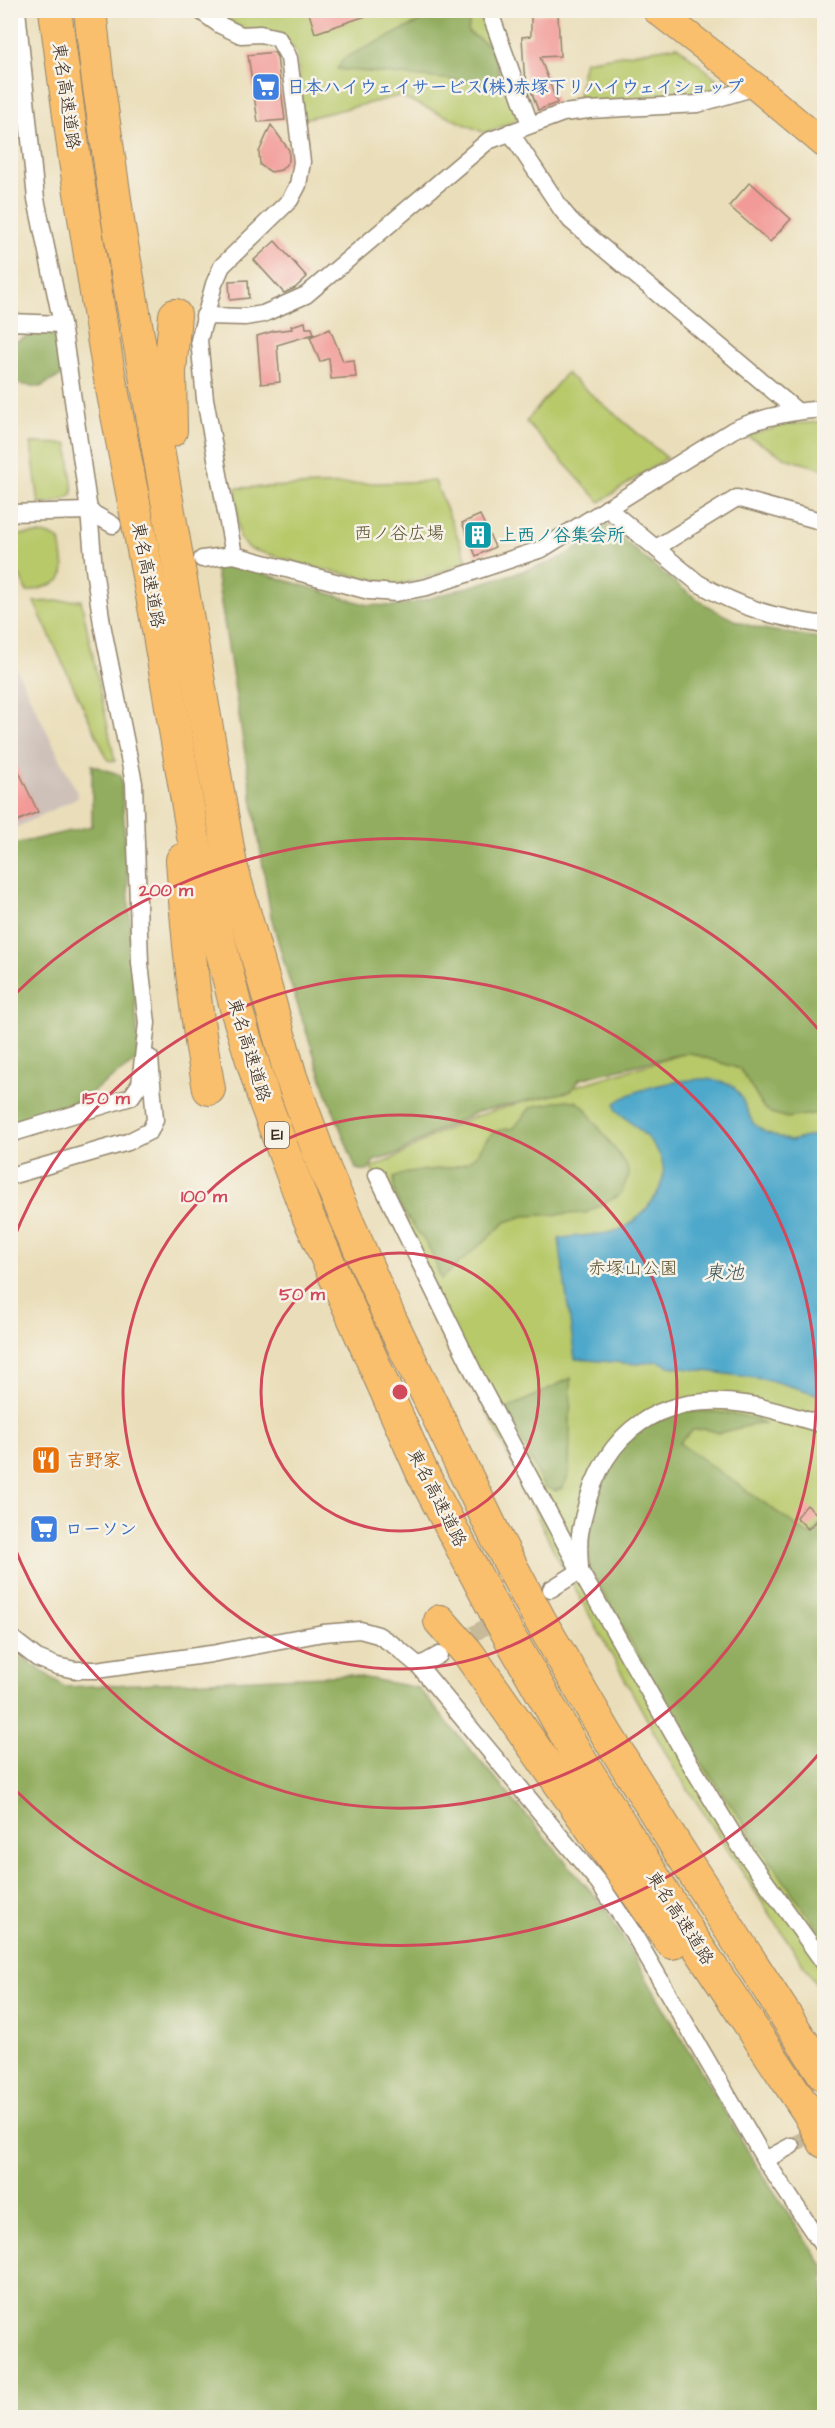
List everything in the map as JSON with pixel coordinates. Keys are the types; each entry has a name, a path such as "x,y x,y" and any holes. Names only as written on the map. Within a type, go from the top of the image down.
{"highway":[{"name":"東名高速道路","path":"56,10 75,160 108,368 193,836 207,900 237,1012 265,1102 308,1216 422,1472 497,1615 578,1756 687,1930 808,2112 825,2142"},
{"name":"東名高速道路","path":"90,10 119,227 231,865 291,1077 326,1170 389,1316 493,1530 540,1620 678,1850 825,2075"},
{"path":"173,530 170,372 190,315"},
{"path":"172,714 188,946 209,1089"},
{"path":"440,1621 468,1653 711,1998 760,2062 808,2112"}],"main road":[{"path":"656,10 825,144"}],"street":[{"path":"10,1176 128,1142 150,1131 156,1120 140,963 134,783 102,624 89,511 62,324 36,199 17,10"},
{"path":"190,315 214,284 222,266 290,200 298,185 302,162 290,58 278,38 260,34 241,35 220,25 199,10"},
{"path":"489,10 530,124"},
{"path":"190,315 244,317 263,314 306,296 488,141 510,132 563,113 698,104 756,87"},
{"path":"510,132 571,221 797,411"},
{"path":"190,315 199,340 205,399 234,555"},
{"path":"10,322 62,324"},
{"path":"202,559 234,555 369,591 396,593 427,587 542,549 733,430 752,421 797,411 825,409"},
{"path":"656,548 737,498 825,522"},
{"path":"607,508 698,583 742,606 783,618 825,625"},
{"path":"10,513 89,511 112,525"},
{"path":"10,1134 131,1097 140,1084 147,1023"},
{"path":"377,1175 475,1375 580,1571 740,1846 825,1963"},
{"path":"580,1571 580,1536 586,1509 602,1467 610,1451 621,1437 651,1415 680,1406 745,1404 825,1425"},
{"path":"550,1589 580,1571"},
{"path":"10,1637 37,1658 57,1666 96,1670 211,1654 323,1633 360,1630 378,1635 395,1646 419,1666 599,1882 633,1933 765,2160 825,2248"},
{"path":"419,1666 439,1655"},
{"path":"765,2160 791,2146"}],"shaded area":[{"path":"10,656 79,797 11,830 10,830"}],"green space":[{"path":"432,10 476,11 470,19 468,32 489,45 498,67 498,80 487,83 337,69 344,58 419,22"},
{"path":"213,11 478,11 518,120 485,133 399,96 303,119 297,54 282,33 241,28"},
{"path":"677,46 718,80 716,91 698,97 575,104 585,61"},
{"path":"39,331 51,334 58,340 62,375 40,387 11,383 10,344"},
{"path":"566,373 667,458 600,502 526,422"},
{"path":"824,422 824,469 788,459 747,436 789,424"},
{"path":"31,443 68,444 73,493 65,499 39,504"},
{"name":"西ノ谷広場","path":"435,481 467,560 425,578 398,584 321,569 250,549 239,538 236,488"},
{"path":"606,525 669,578 721,613 759,628 824,639 824,1112 787,1118 771,1113 763,1107 740,1069 690,1053 681,1054 580,1079 571,1091 477,1112 433,1133 398,1154 374,1161 368,1171 356,1169 327,1094 271,916 214,559 368,605 396,606 414,603 550,563 570,553"},
{"path":"11,535 50,535 60,540 64,564 62,578 50,585 27,592 11,556"},
{"path":"81,600 115,761 108,760 34,602"},
{"path":"92,765 121,775 139,1059 79,1101 11,1123 10,845 92,826"},
{"name":"赤塚山公園","path":"690,1052 732,1064 824,1110 824,1996 674,1768 554,1551 371,1168 473,1117"},
{"path":"565,1100 576,1101 583,1106 626,1164 629,1175 620,1195 586,1213 524,1216 506,1222 441,1279 429,1248 396,1198 394,1178 410,1172 449,1168 467,1162 476,1155 495,1132 514,1128 531,1107"},
{"path":"571,1378 569,1474 563,1488 556,1491 544,1487 507,1409"},
{"path":"687,1411 738,1415 767,1424 759,1423 719,1433 706,1429 693,1430 679,1443 811,1536 824,1519 824,1938 690,1746 590,1570 588,1537 591,1510 617,1450 648,1424"},
{"path":"10,1649 65,1687 350,1675 418,1688 605,1908 755,2163 824,2267 824,2417 11,2417"}],"water":[{"name":"東池","path":"702,1079 716,1080 733,1086 741,1097 753,1123 765,1132 790,1141 824,1133 824,1396 769,1380 669,1366 658,1361 638,1364 575,1359 559,1239 611,1232 629,1225 653,1200 661,1185 664,1172 662,1160 656,1149 616,1110 615,1103 624,1097 657,1086"}],"building":[{"path":"308,10 374,10 375,13 315,33"},
{"path":"558,13 560,56 540,57 557,103 538,110 524,71 522,37 531,36 531,15"},
{"name":"日本ハイウェイサービス(株)赤塚下リハイウェイショップ","path":"274,52 277,57 285,120 258,122 248,55"},
{"path":"271,125 289,150 289,161 281,170 271,172 260,165 259,152"},
{"path":"750,182 791,219 770,242 729,206"},
{"path":"275,241 307,277 295,288 284,293 254,260"},
{"path":"248,280 249,298 230,300 229,281"},
{"path":"305,322 306,328 312,328 314,334 277,345 280,382 261,384 257,336 292,329 291,326"},
{"path":"330,329 343,361 354,360 356,377 331,379 329,358 320,362 310,337"},
{"name":"上西ノ谷集会所","path":"480,515 495,547 476,556 462,523"},
{"path":"10,753 38,812 10,824"},
{"path":"807,1505 820,1517 808,1529 796,1517"}],"tunnel":[{"path":"453,1646 534,1598"},
{"path":"791,2146 824,2128"}],"place":[{"name":"日本ハイウェイサービス(株)赤塚下リハイウェイショップ","path":"266,87"},
{"name":"上西ノ谷集会所","path":"478,535"},
{"name":"吉野家","path":"46,1460"},
{"name":"ローソン","path":"44,1529"}]}
